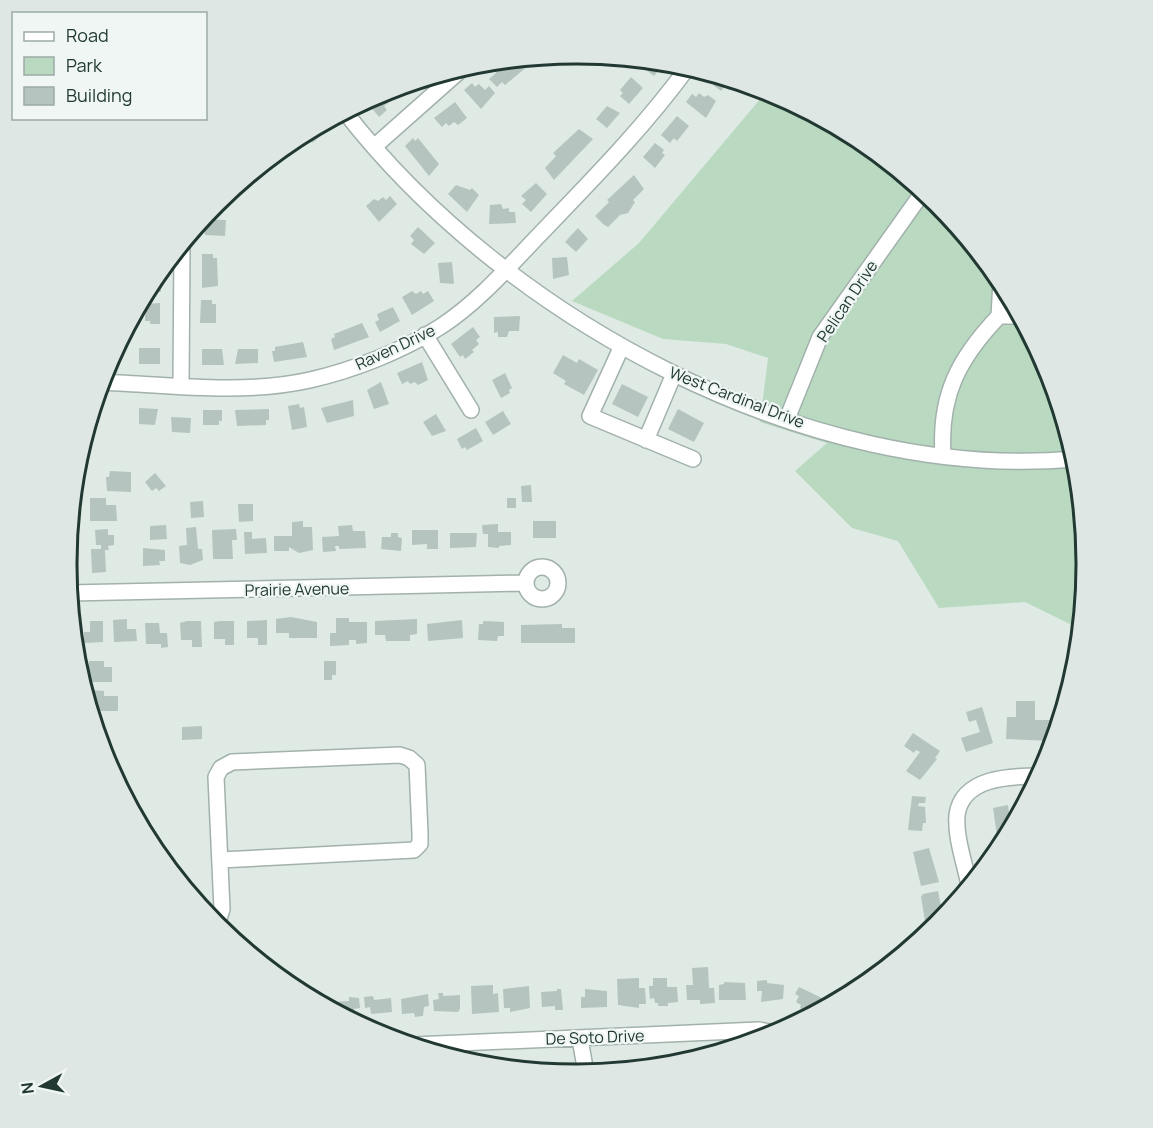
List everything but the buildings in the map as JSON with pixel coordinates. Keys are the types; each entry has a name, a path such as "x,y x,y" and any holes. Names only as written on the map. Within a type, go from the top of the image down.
{"street":[{"name":"Raven Drive","path":"112,383 181,386 268,386 310,380 356,367 440,327 486,290 659,107 682,76"},
{"path":"375,146 447,82"},
{"name":"West Cardinal Drive","path":"351,119 427,202 532,292 621,348 674,374 788,419 892,448 986,459 1064,459"},
{"name":"Pelican Drive","path":"788,419 820,337 918,199"},
{"path":"181,386 182,258"},
{"path":"943,455 944,410 957,370 965,353 999,316 1000,299"},
{"path":"999,316 1010,316"},
{"path":"425,335 471,410"},
{"path":"621,348 590,416 693,459"},
{"path":"646,440 674,374"},
{"name":"Prairie Avenue","path":"78,593 525,584"},
{"path":"220,860 414,850 420,844 417,765 409,758 400,755 232,762 221,768 216,777 220,914"},
{"path":"967,875 958,831 957,815 962,803 969,793 993,780 1028,777"},
{"name":"De Soto Drive","path":"440,1044 754,1030"},
{"path":"580,1039 584,1063"}],"green space":[{"path":"760,100 826,131 906,188 952,235 992,286 1009,314 1038,373 1059,435 1072,499 1076,564 1072,625 1025,602 939,608 898,541 852,528 795,471 827,443 760,422 768,358 726,344 663,339 572,301 639,243"}]}
